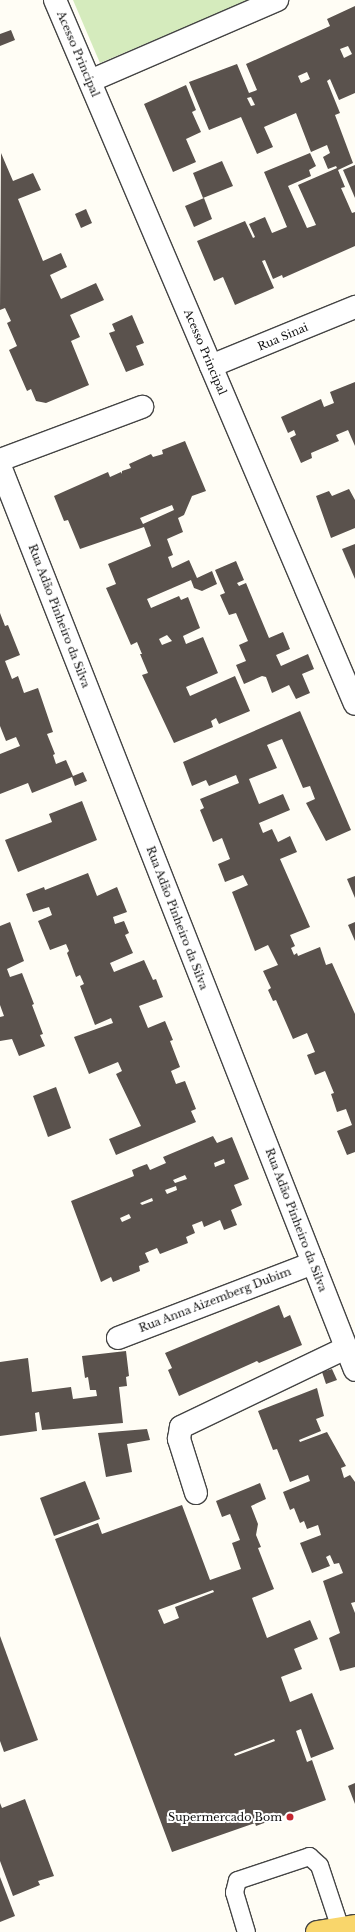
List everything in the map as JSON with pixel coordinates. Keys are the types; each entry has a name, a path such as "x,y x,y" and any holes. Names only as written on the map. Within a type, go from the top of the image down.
{"main road":[{"path":"317,1932 347,1927"}],"street":[{"name":"Acesso Principal","path":"55,0 354,696"},
{"path":"90,81 277,0"},
{"name":"Rua Sinai","path":"211,366 355,307"},
{"path":"0,460 142,406"},
{"name":"Rua Adão Pinheiro da Silva","path":"0,466 355,1370"},
{"name":"Rua Anna Aizemberg Dubim","path":"118,1338 313,1263"},
{"path":"196,1493 178,1439 181,1427 346,1348"}],"lane":[{"path":"246,1932 234,1892 237,1880 309,1856 319,1865 347,1927"}],"green space":[{"path":"73,0 249,0 100,63"}],"building":[{"path":"355,6 355,93 339,100 330,79 327,81 340,113 335,115 353,163 338,170 345,187 341,188 352,213 355,212 355,246 283,278 282,275 273,279 265,260 262,261 274,288 235,305 223,277 214,281 197,241 245,221 253,238 255,237 249,224 265,217 272,233 287,227 264,172 310,153 316,166 309,170 311,176 288,186 307,228 316,225 298,185 337,168 336,166 328,169 323,157 330,153 327,145 311,152 296,113 264,127 273,147 257,154 241,117 209,130 189,82 237,64 249,93 257,90 246,64 330,26 327,19","holes":["348,46 352,54 344,58 340,49","307,72 310,79 301,83 298,76","251,97 255,105 251,106 247,98"]},
{"path":"11,30 15,40 0,46 0,34"},
{"path":"186,85 196,110 192,112 201,132 186,139 196,162 173,172 144,104"},
{"path":"1,153 13,181 33,173 41,190 18,199 43,261 61,253 67,267 50,275 61,299 96,283 104,300 70,315 80,337 71,341 89,385 46,403 36,401 31,389 27,391 9,350 17,346 7,323 11,321 5,308 0,310"},
{"path":"222,161 233,186 203,198 193,173"},
{"path":"355,165 355,198 343,170"},
{"path":"204,198 212,219 194,227 185,206"},
{"path":"86,209 92,223 81,228 75,214"},
{"path":"132,315 144,343 136,346 144,365 126,372 109,333 115,331 112,324"},
{"path":"355,382 355,446 348,430 336,435 339,441 311,453 312,458 301,463 290,438 296,435 294,430 288,433 281,417 321,399 324,407 334,403 330,392"},
{"path":"185,441 206,491 192,496 184,515 178,518 183,532 167,539 173,555 168,557 172,568 189,560 197,578 212,571 217,584 202,591 194,588 191,580 147,599 151,608 179,596 181,600 188,597 200,628 183,636 186,644 203,637 218,673 186,687 190,696 235,676 250,711 219,724 216,718 211,721 213,727 174,743 142,675 148,673 137,642 131,645 106,588 116,584 108,564 151,546 144,527 80,549 68,520 64,521 54,496 108,472 110,477 121,472 122,474 122,471 131,468 129,464 151,454 153,457 163,454 162,450","holes":["172,505 174,510 143,524 140,518","167,635 172,641 162,645 159,639"]},
{"path":"349,489 355,500 355,528 331,538 316,496 329,491 332,496"},
{"path":"355,544 355,579 342,549"},
{"path":"236,561 244,580 237,583 239,586 246,583 269,638 283,632 290,649 276,655 281,666 308,654 314,669 302,674 310,693 296,699 289,685 272,693 266,677 262,676 244,684 236,665 246,661 239,645 248,641 236,613 229,615 220,595 225,593 215,570"},
{"path":"0,613 5,626 8,625 20,655 5,661 12,679 18,676 24,693 38,688 53,732 47,734 55,754 53,755 56,764 66,760 73,776 83,772 87,781 75,786 72,777 32,793 28,783 0,794 0,754 20,746 16,737 6,741 0,726"},
{"path":"300,711 351,830 326,841 306,803 315,799 310,786 303,788 282,739 267,745 277,768 249,779 259,804 283,794 290,810 259,823 263,833 272,829 278,842 290,836 297,852 280,859 310,927 290,935 295,946 291,948 294,955 297,953 298,956 320,947 326,965 332,963 355,1014 355,1152 347,1155 337,1131 352,1125 346,1109 337,1112 331,1094 334,1093 325,1071 315,1075 307,1055 315,1052 307,1033 293,1039 276,1000 273,1001 268,990 271,988 263,971 278,965 268,945 255,951 232,892 248,885 243,875 225,882 218,864 230,859 222,838 213,842 200,810 204,808 200,799 239,783 236,775 209,786 206,780 192,786 183,762"},
{"path":"82,801 97,840 18,872 5,840 52,822 49,814"},
{"path":"88,873 97,896 117,887 127,912 113,917 115,924 124,921 129,933 125,935 133,953 110,963 114,972 144,960 153,980 156,979 163,997 139,1006 148,1028 165,1021 173,1040 170,1041 180,1067 171,1071 176,1084 185,1081 196,1109 191,1111 196,1122 116,1155 109,1139 141,1126 116,1074 122,1071 118,1062 89,1074 74,1037 113,1023 111,1018 95,1025 80,986 84,984 80,975 76,977 67,953 69,951 66,944 50,950 38,921 52,915 49,907 33,912 26,894 44,887 45,890"},
{"path":"355,876 355,898 347,879"},
{"path":"10,922 24,961 7,969 10,977 22,973 34,1004 32,1005 43,1034 40,1035 45,1046 19,1056 12,1039 0,1041 0,1017 4,1016 0,1005 0,926"},
{"path":"355,922 355,941 348,925"},
{"path":"56,1087 71,1128 48,1137 33,1096"},
{"path":"213,1136 217,1143 232,1137 249,1179 234,1185 242,1205 231,1210 237,1225 224,1230 220,1220 204,1227 202,1221 192,1225 195,1233 186,1237 188,1243 160,1254 157,1248 145,1253 149,1262 139,1266 140,1271 113,1282 111,1277 101,1282 71,1201 134,1176 132,1170 139,1167 147,1164 150,1170 166,1163 163,1157","holes":["224,1159 225,1163 215,1167 214,1163","185,1175 187,1179 175,1183 173,1180","176,1186 177,1190 167,1194 165,1190","152,1198 153,1201 142,1205 140,1203","129,1214 131,1218 122,1222 120,1218"]},
{"path":"279,1305 284,1318 290,1315 302,1345 259,1363 257,1361 179,1396 168,1370 172,1368 165,1353"},
{"path":"126,1351 129,1376 126,1377 127,1386 119,1387 123,1423 42,1430 39,1412 35,1413 37,1431 0,1436 0,1362 28,1358 32,1392 71,1387 73,1399 97,1396 96,1390 90,1390 88,1377 85,1378 82,1356"},
{"path":"332,1369 337,1380 326,1384 322,1372"},
{"path":"317,1388 324,1416 316,1419 321,1431 299,1440 300,1442 327,1432 346,1466 341,1468 344,1478 350,1475 355,1482 355,1602 351,1603 355,1613 355,1667 340,1671 329,1638 340,1633 323,1581 343,1573 339,1563 334,1564 330,1555 326,1557 330,1566 312,1573 300,1543 321,1535 318,1525 307,1529 304,1521 300,1523 294,1508 290,1510 283,1492 310,1481 308,1475 290,1482 277,1449 273,1450 258,1411"},
{"path":"147,1429 150,1440 127,1444 132,1472 106,1477 98,1433"},
{"path":"85,1481 100,1519 54,1536 40,1498"},
{"path":"260,1483 266,1499 251,1506 258,1524 256,1535 261,1547 258,1548 274,1589 252,1598 267,1638 310,1620 318,1639 294,1649 302,1669 281,1677 290,1702 312,1693 334,1749 311,1758 301,1729 296,1731 307,1762 312,1760 326,1800 256,1826 255,1823 172,1852 55,1539 98,1523 102,1534 182,1505 210,1580 241,1569 232,1543 240,1540 230,1514 222,1517 216,1501","holes":["213,1590 214,1592 175,1607 179,1618 164,1624 158,1610","274,1739 275,1741 235,1756 234,1754"]},
{"path":"0,1636 38,1740 4,1752 0,1741"},
{"path":"355,1783 355,1804 348,1786"},
{"path":"25,1799 54,1876 38,1881 40,1885 13,1896 0,1861 0,1803 2,1808"},
{"path":"0,1877 15,1916 0,1922"}],"place":[{"name":"Supermercado Bom","path":"290,1817"}]}
